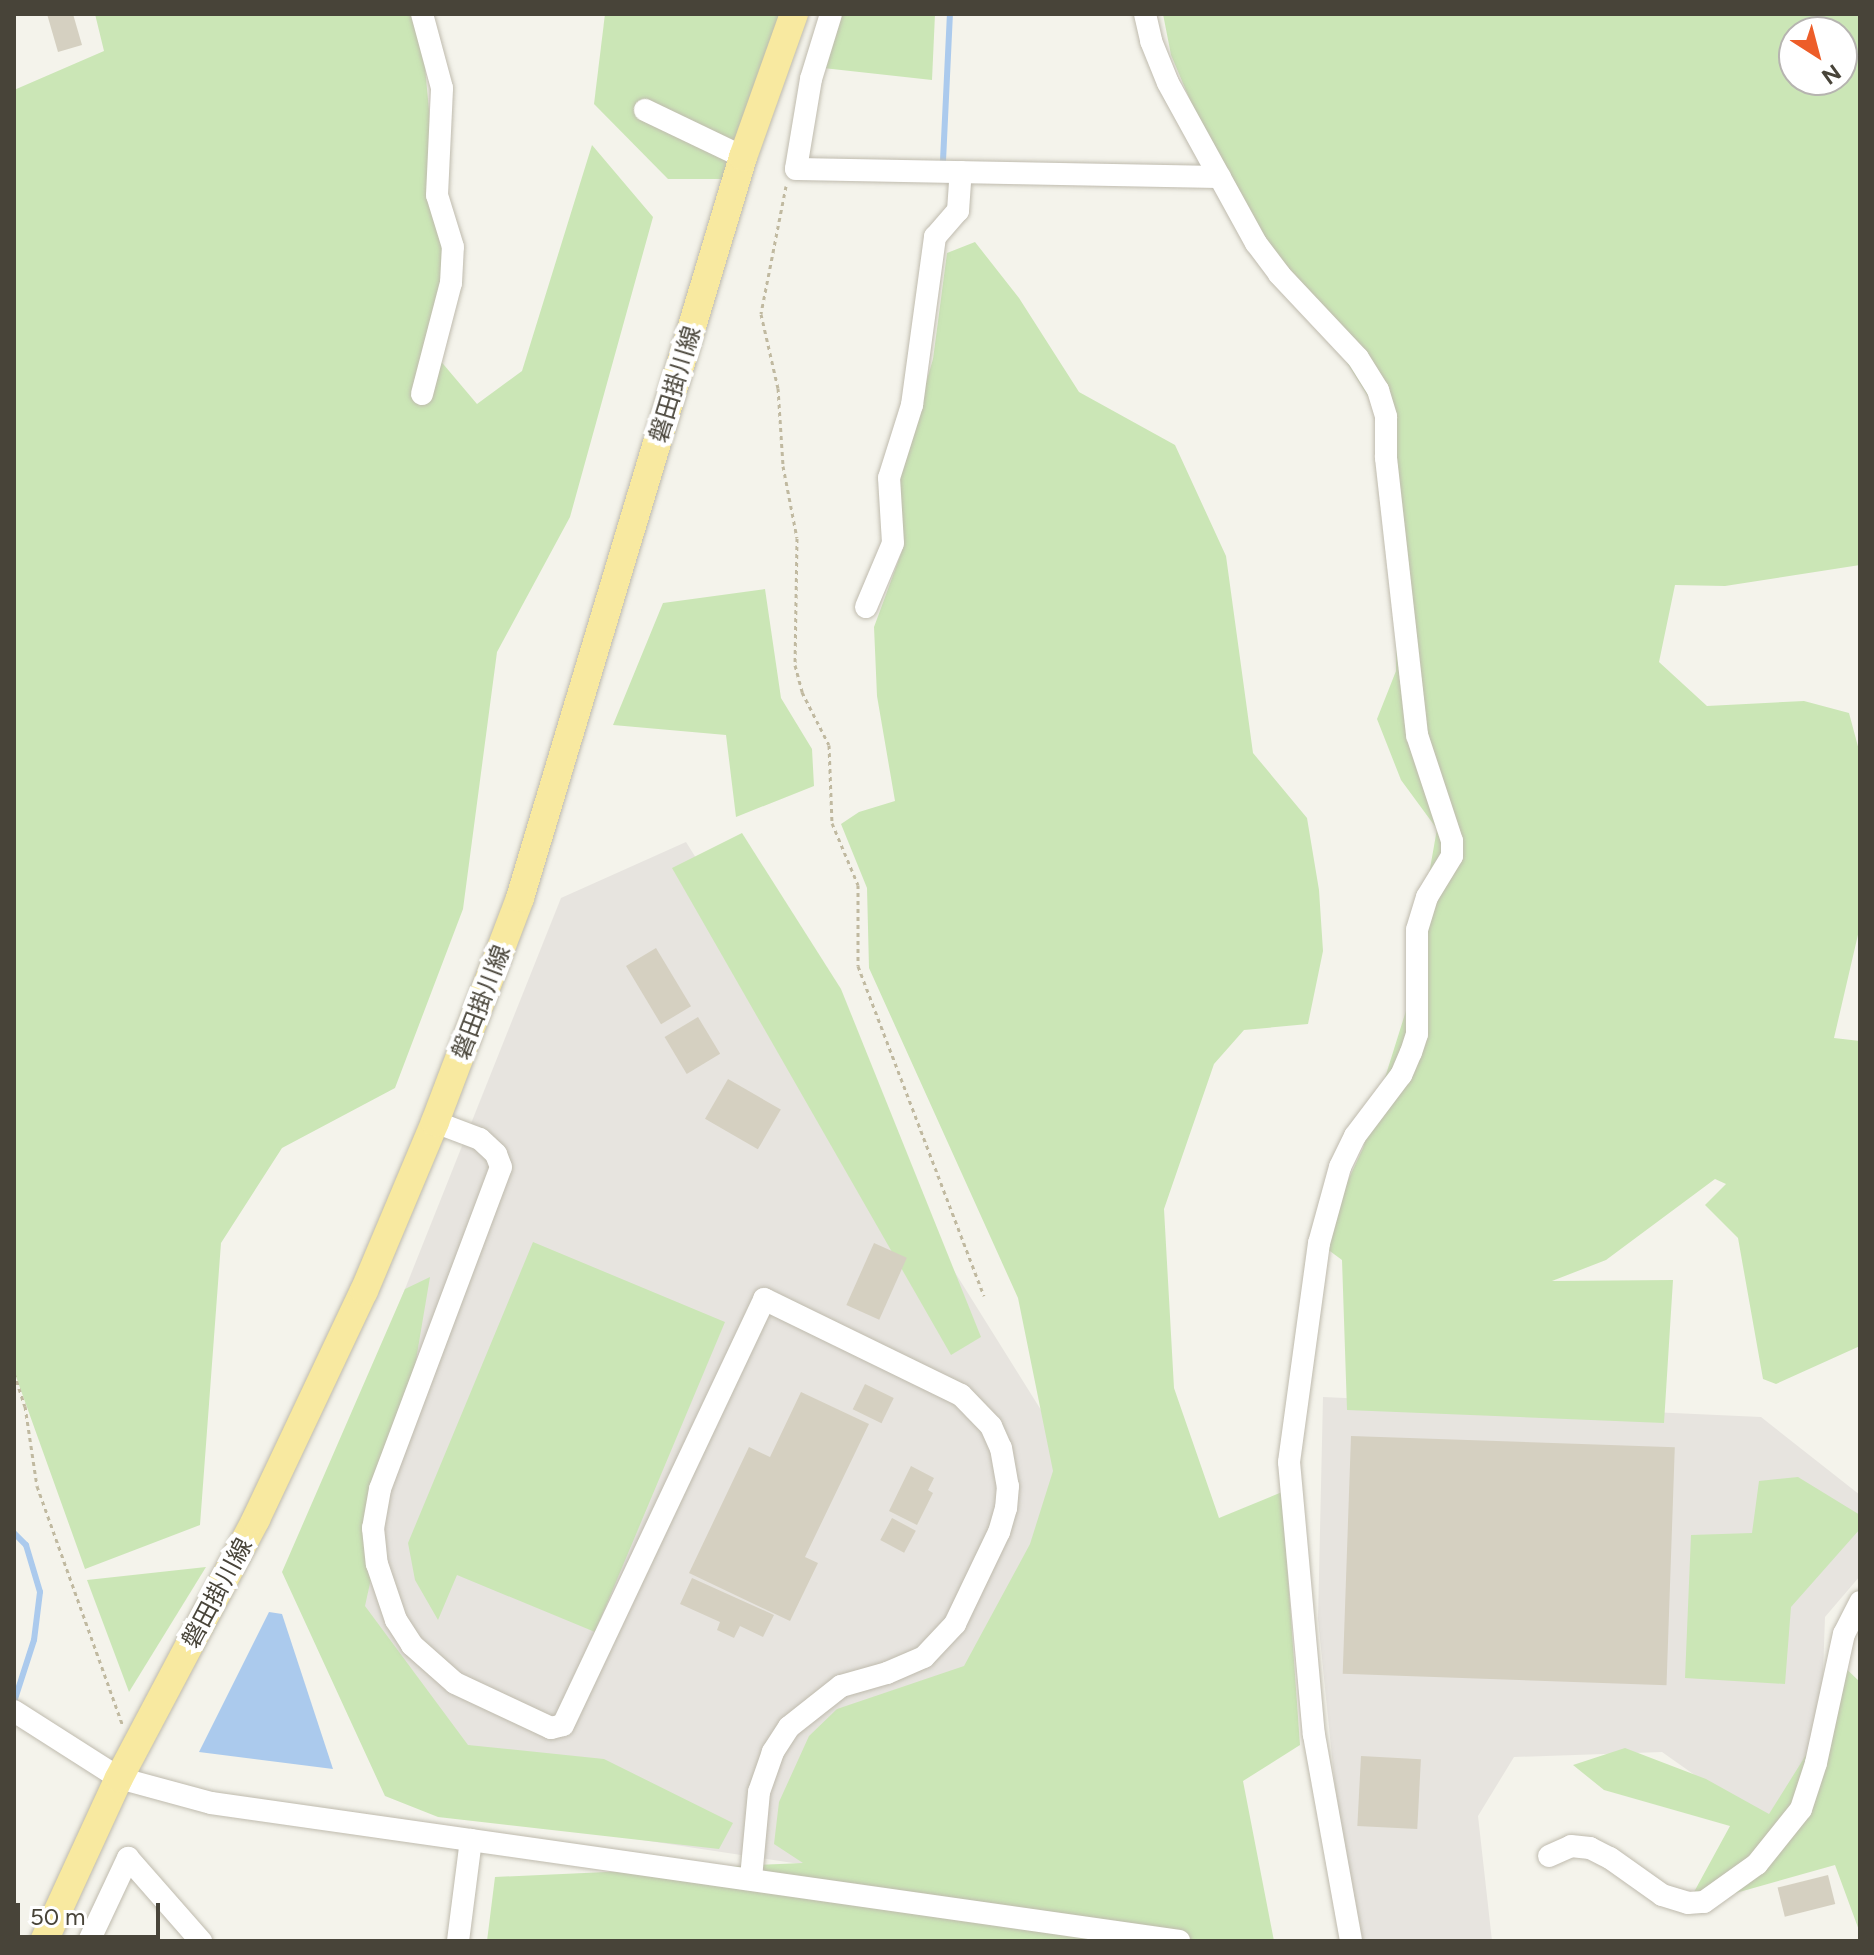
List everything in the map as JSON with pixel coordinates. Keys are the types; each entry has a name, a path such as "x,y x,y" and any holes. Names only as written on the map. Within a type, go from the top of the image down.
{"main road":[{"name":"磐田掛川線","path":"44,1941 126,1766 256,1519 364,1291 435,1122 520,898 743,157 794,14"}],"street":[{"path":"422,14 442,88 437,195 453,247 451,283 422,394"},
{"path":"831,14 811,79 796,169 1220,177"},
{"path":"1145,14 1151,41 1168,83 1256,243 1279,274 1358,358 1378,390 1386,417 1386,458 1417,735 1452,841 1452,856 1427,897 1417,930 1417,1034 1401,1075 1355,1136 1340,1167 1319,1243 1289,1462 1314,1735 1351,1941"},
{"path":"645,110 743,157"},
{"path":"866,607 893,543 889,478 912,405 935,237 958,211 961,172"},
{"path":"435,1122 480,1139 496,1154 501,1167 380,1489 373,1528 377,1564 396,1620 412,1645 455,1683 551,1728 563,1725 764,1299 961,1395 991,1426 1001,1448 1008,1486 1006,1508 999,1532 955,1624 924,1657 887,1673 841,1686 789,1727 773,1752 759,1792 751,1879"},
{"path":"1549,1856 1571,1846 1590,1848 1610,1858 1662,1895 1688,1903 1704,1902 1757,1864 1801,1809 1816,1763 1844,1634 1860,1602"},
{"path":"14,1711 126,1766 211,1803 1179,1941"},
{"path":"458,1941 471,1840"},
{"path":"89,1941 128,1858 201,1941"}],"path":[{"path":"796,169 782,193 761,314 778,388 783,466 797,538 795,665 802,692 829,745 832,823 858,885 858,966 984,1296"},
{"path":"14,1373 25,1406 37,1486 126,1766"}],"shaded area":[{"path":"686,842 1066,1450 1071,1559 819,1867 446,1810 316,1512 561,898"},
{"path":"1323,1397 1761,1417 1860,1495 1860,1576 1825,1617 1820,1760 1767,1826 1662,1752 1514,1757 1478,1816 1492,1941 1363,1941 1338,1816 1318,1619"}],"green space":[{"path":"95,14 420,14 437,195 458,284 433,352 477,404 522,371 592,145 653,217 570,517 497,652 463,909 395,1088 282,1148 221,1243 200,1525 85,1569 14,1371 14,90 104,51"},
{"path":"605,14 795,14 736,179 668,179 594,104"},
{"path":"831,14 935,14 932,80 814,67"},
{"path":"1163,14 1860,14 1860,565 1725,586 1675,585 1659,662 1707,706 1804,701 1849,713 1860,754 1860,926 1834,1038 1860,1041 1860,1346 1776,1384 1763,1379 1738,1238 1705,1205 1726,1184 1715,1179 1606,1260 1552,1281 1673,1280 1664,1423 1347,1410 1342,1260 1319,1243 1363,1148 1415,982 1416,948 1437,829 1401,780 1377,719 1396,671 1397,443 1316,313 1234,204 1171,55"},
{"path":"975,242 1019,298 1079,392 1175,445 1226,556 1253,753 1307,818 1319,890 1323,951 1308,1024 1244,1030 1214,1064 1164,1209 1174,1388 1219,1518 1282,1492 1300,1745 1243,1781 1274,1941 1202,1941 1055,1913 1041,1923 1096,1941 487,1941 495,1877 803,1863 774,1844 779,1802 809,1736 837,1709 964,1666 1030,1544 1053,1471 1018,1298 869,968 867,888 841,824 859,812 895,801 877,696 874,627 902,551 899,475 933,359 947,253"},
{"path":"765,589 781,698 812,749 814,786 736,817 726,735 613,725 663,603"},
{"path":"742,833 841,989 981,1337 951,1355 672,868"},
{"path":"533,1242 725,1322 595,1632 457,1575 438,1620 415,1580 408,1543"},
{"path":"430,1277 406,1419 365,1606 468,1745 604,1759 733,1823 719,1849 438,1817 385,1796 282,1572 405,1289"},
{"path":"1798,1477 1860,1515 1860,1529 1791,1607 1785,1684 1685,1678 1691,1535 1752,1533 1759,1481"},
{"path":"206,1567 129,1692 87,1580"},
{"path":"1838,1661 1860,1682 1860,1933 1835,1865 1704,1902 1688,1903 1730,1826 1604,1790 1573,1765 1625,1748 1706,1779 1769,1814 1821,1731"}],"water":[{"path":"269,1612 282,1614 333,1769 199,1752"}],"building":[{"path":"47,14 73,14 82,45 58,52"},
{"path":"656,948 691,1006 661,1024 626,966"},
{"path":"698,1017 720,1054 687,1074 665,1037"},
{"path":"728,1079 781,1110 758,1149 705,1119"},
{"path":"874,1243 907,1258 879,1320 846,1305"},
{"path":"865,1384 894,1398 881,1423 853,1409"},
{"path":"801,1392 869,1424 805,1557 818,1563 790,1621 689,1573 749,1447 770,1457"},
{"path":"1351,1436 1675,1447 1666,1685 1343,1674"},
{"path":"911,1466 934,1478 928,1490 933,1493 917,1525 889,1511"},
{"path":"892,1518 916,1531 904,1553 880,1540"},
{"path":"692,1578 774,1615 763,1637 740,1626 734,1638 717,1630 720,1622 680,1604"},
{"path":"1361,1756 1421,1759 1417,1829 1357,1826"},
{"path":"1828,1875 1835,1904 1785,1917 1778,1888"}],"waterway":[{"path":"943,161 950,14"},
{"path":"14,1533 26,1545 40,1592 34,1640 14,1702"}]}
